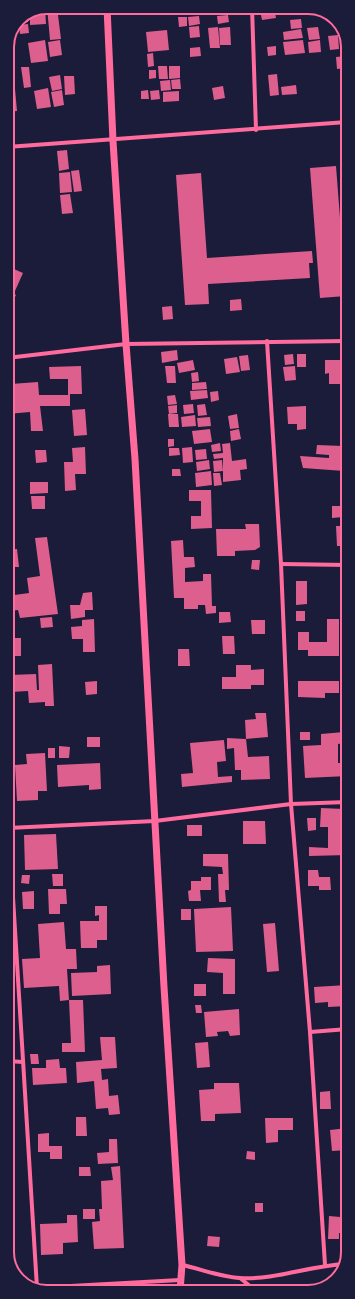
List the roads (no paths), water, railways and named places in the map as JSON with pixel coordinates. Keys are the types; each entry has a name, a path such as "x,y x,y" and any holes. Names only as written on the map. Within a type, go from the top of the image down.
{"street":[{"path":"107,14 113,141 126,344 136,467 155,821 182,1265 180,1285"},
{"path":"252,14 256,130"},
{"path":"14,147 113,141 341,123"},
{"path":"267,341 281,564 291,804 310,1032 325,1265"},
{"path":"14,357 126,344 267,341 341,342"},
{"path":"281,564 341,565"},
{"path":"14,828 155,821 291,804 341,802"},
{"path":"14,922 35,1283"},
{"path":"310,1032 341,1030"},
{"path":"14,1061 23,1062"},
{"path":"182,1265 240,1278 304,1271 325,1265 339,1264"},
{"path":"240,1278 249,1285"},
{"path":"89,1285 180,1280"}]}
